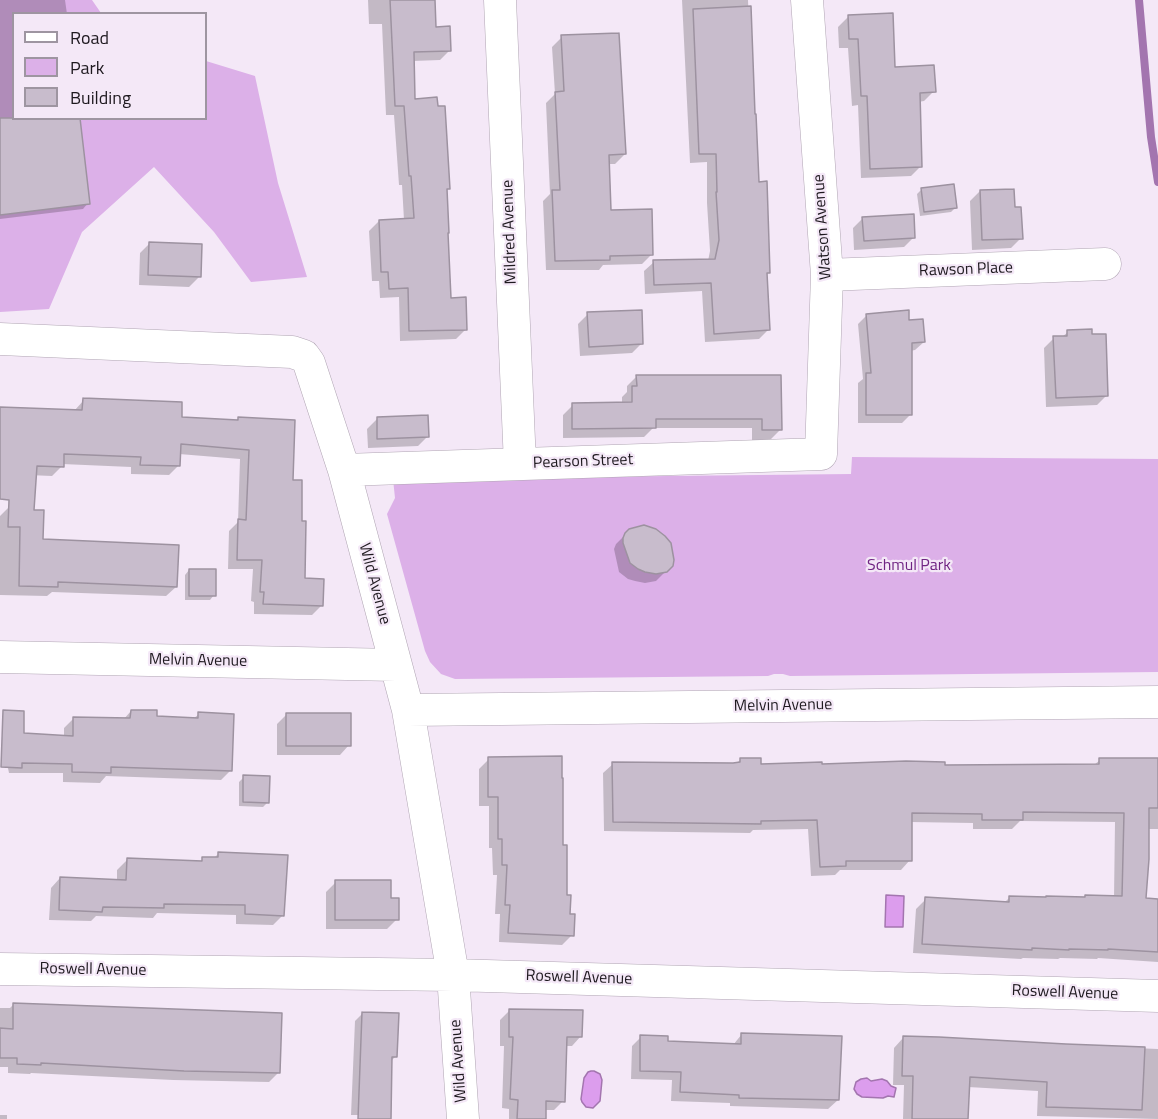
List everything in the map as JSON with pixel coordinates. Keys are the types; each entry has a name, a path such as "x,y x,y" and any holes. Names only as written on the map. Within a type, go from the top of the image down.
{"street":[{"name":"Mildred Avenue","path":"500,0 520,464"},
{"name":"Watson Avenue","path":"807,0 827,275 821,454"},
{"name":"Rawson Place","path":"827,275 1105,264"},
{"name":"Wild Avenue","path":"0,339 280,351 299,353 304,356 312,370 344,470 408,710 453,975 463,1119"},
{"name":"Pearson Street","path":"344,470 821,454"},
{"name":"Melvin Avenue","path":"0,657 396,665"},
{"name":"Melvin Avenue","path":"408,710 1158,702"},
{"name":"Roswell Avenue","path":"0,969 453,975 1158,996"}],"green space":[{"path":"0,0 92,0 100,12 12,12 12,120 207,120 207,61 255,76 278,183 307,277 251,282 214,232 154,167 82,232 49,309 0,312"},
{"name":"Schmul Park","path":"852,457 1158,459 1158,672 790,676 774,674 768,676 455,679 441,674 430,662 387,514 395,498 393,479 851,474"}],"shaded area":[{"path":"886,895 904,896 903,927 885,927"},
{"path":"591,1071 600,1074 602,1080 600,1101 593,1108 586,1107 581,1099 584,1078"},
{"path":"867,1078 871,1081 882,1079 887,1081 896,1088 894,1097 862,1097 857,1094 854,1089 856,1082"}],"building":[{"path":"390,0 435,0 436,27 450,26 451,51 414,52 415,99 437,97 438,106 445,106 450,189 447,189 451,298 466,297 467,330 409,331 408,288 389,289 388,272 381,272 379,220 414,218 404,106 395,106"},
{"path":"751,6 759,182 767,181 770,273 767,273 770,330 714,334 711,283 654,285 653,260 715,259 719,240 716,154 699,154 693,9"},
{"path":"893,13 895,67 934,65 936,92 920,93 922,167 870,169 867,96 861,96 858,39 849,39 848,15"},
{"path":"619,33 626,154 609,155 611,210 652,209 653,255 610,256 610,260 555,261 552,190 560,190 555,92 564,91 561,35"},
{"path":"0,118 80,120 90,204 0,215"},
{"path":"954,184 957,208 924,212 921,188"},
{"path":"1014,189 1015,207 1021,207 1023,239 982,240 980,190"},
{"path":"914,214 915,238 864,241 862,217"},
{"path":"149,242 202,244 201,277 148,275"},
{"path":"642,310 643,344 589,347 587,312"},
{"path":"909,310 909,320 923,319 925,342 912,343 912,415 866,415 866,373 871,373 866,314"},
{"path":"1092,329 1092,334 1106,334 1108,396 1056,398 1053,336 1067,336 1067,330"},
{"path":"636,375 781,375 782,430 762,430 762,419 656,419 656,428 572,429 572,403 632,402 632,386 637,386"},
{"path":"83,398 182,402 182,417 295,420 293,480 302,480 302,521 306,521 305,578 324,579 323,606 263,604 264,592 260,592 262,560 237,560 238,519 246,520 249,450 181,444 180,466 140,465 141,457 64,454 64,467 37,466 34,510 44,510 43,539 179,545 177,587 58,582 58,587 19,586 20,527 8,527 9,500 0,499 0,407 82,410"},
{"path":"428,415 429,437 377,439 377,417"},
{"path":"644,525 656,529 671,543 674,560 673,566 667,572 656,574 645,572 630,563 623,538 629,529"},
{"path":"189,569 216,569 216,596 189,596"},
{"path":"3,710 24,711 24,733 73,736 73,717 130,718 131,710 157,710 157,716 198,718 198,712 234,714 232,771 111,767 111,773 72,772 72,764 22,763 22,768 1,767"},
{"path":"286,713 351,713 351,746 286,746"},
{"path":"562,756 563,845 567,845 567,895 571,895 570,914 575,914 574,936 508,933 510,905 505,905 507,865 502,865 502,839 498,839 498,797 488,797 488,757"},
{"path":"740,758 761,758 761,764 906,761 945,762 945,765 1099,764 1099,758 1158,758 1158,808 1149,808 1146,898 1158,899 1158,952 1108,949 1032,948 1032,950 922,944 925,897 1009,902 1009,896 1122,896 1124,813 1023,812 1023,820 982,820 982,814 912,813 912,861 846,861 846,866 820,867 817,820 761,821 761,824 613,822 612,762 733,763 740,762"},
{"path":"243,775 270,776 269,803 243,802"},
{"path":"218,852 288,855 284,916 245,914 245,905 164,904 164,908 103,907 102,912 59,910 60,877 126,880 127,858 202,861 202,857 218,857"},
{"path":"335,880 391,880 391,898 399,898 399,920 335,920"},
{"path":"13,1003 282,1013 280,1073 184,1071 41,1063 41,1065 17,1064 17,1058 0,1058 0,1028 13,1029"},
{"path":"509,1009 583,1010 582,1037 567,1037 565,1102 546,1101 546,1119 517,1119 518,1100 510,1099 513,1037 509,1037"},
{"path":"362,1012 399,1013 397,1057 392,1057 391,1119 358,1119"},
{"path":"741,1033 842,1036 839,1100 739,1098 739,1095 680,1092 681,1072 640,1071 640,1035 668,1036 668,1041 741,1044"},
{"path":"903,1036 1145,1047 1142,1110 1046,1107 1047,1082 970,1077 968,1119 912,1119 913,1076 902,1076"}],"waterway":[{"path":"1139,0 1151,137 1158,182"}]}
